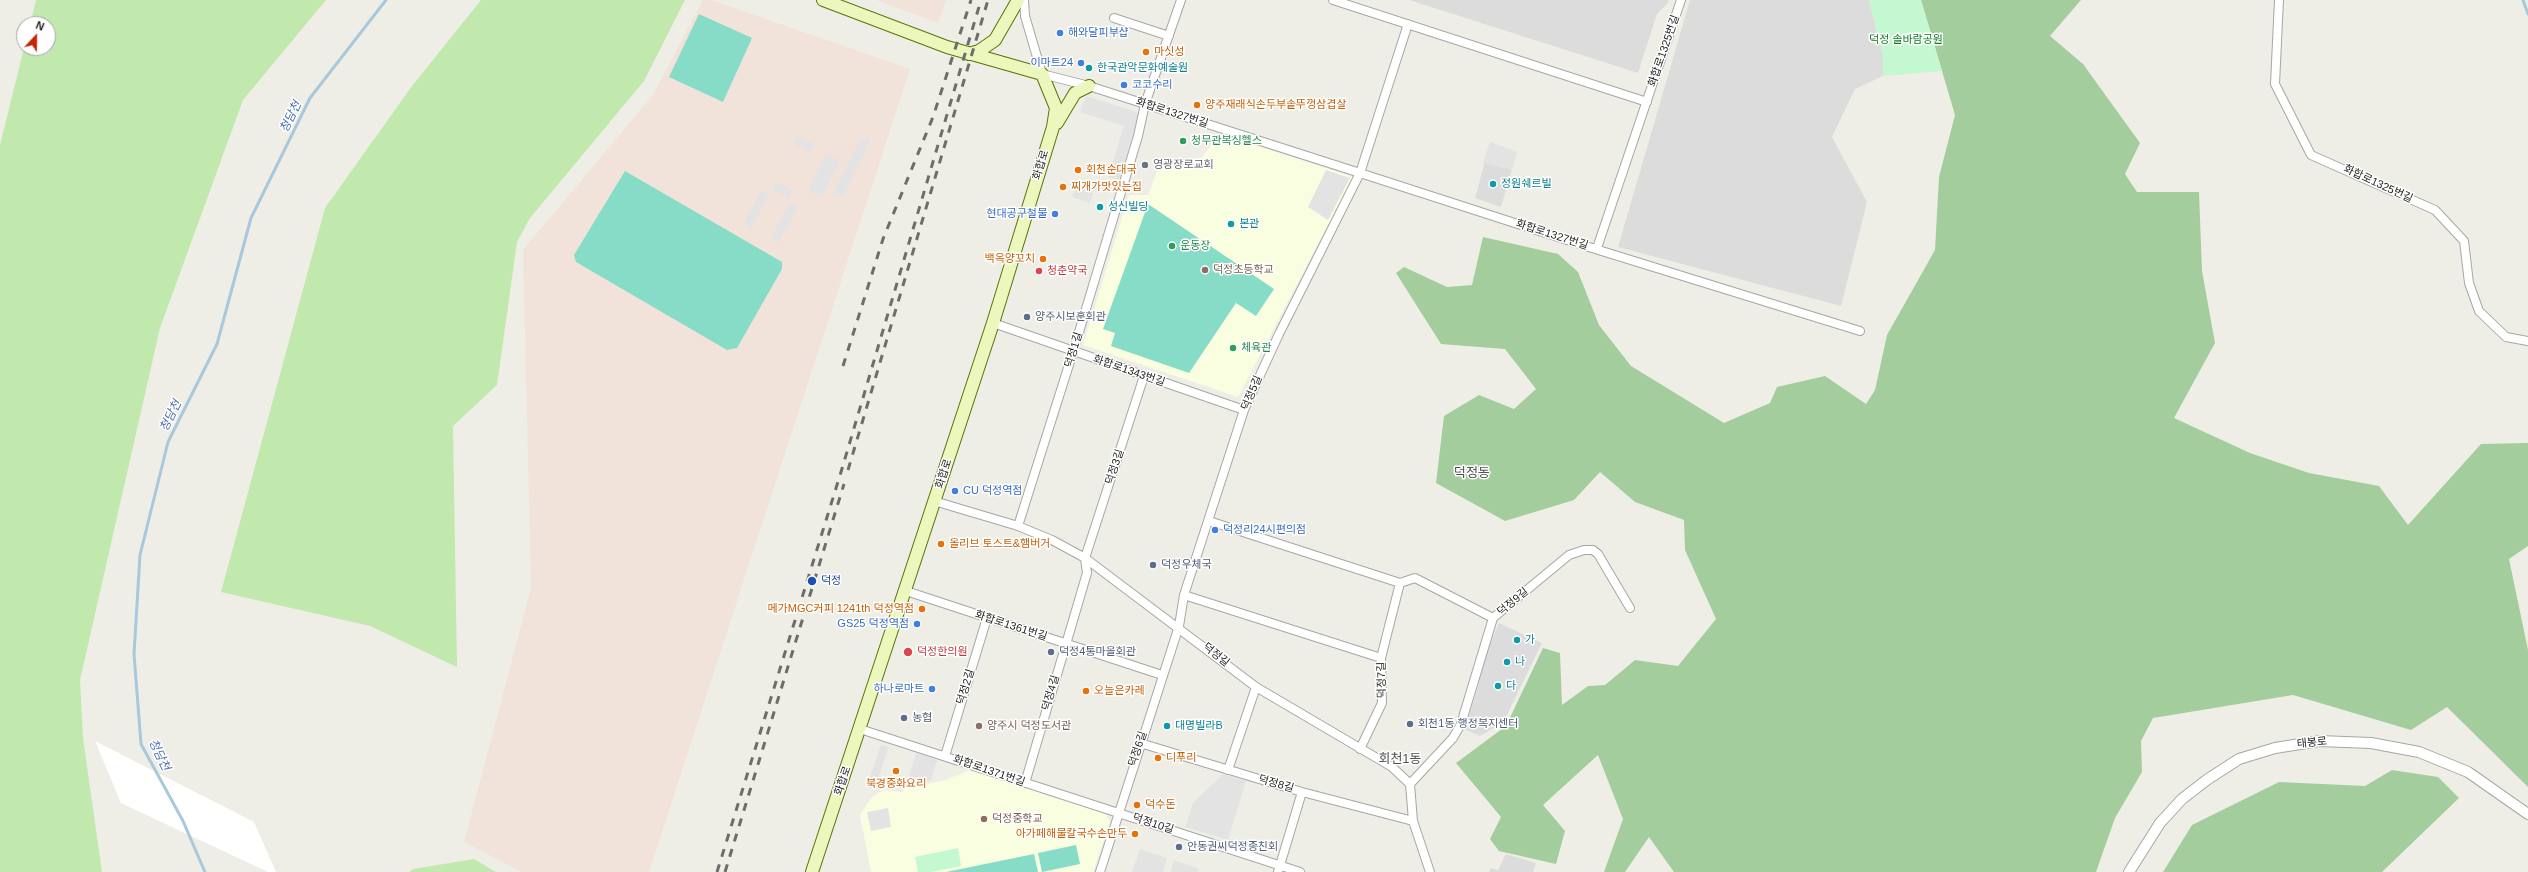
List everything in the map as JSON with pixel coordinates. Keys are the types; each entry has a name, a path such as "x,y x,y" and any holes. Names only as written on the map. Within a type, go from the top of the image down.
{"main road":[{"path":"823,0 946,47 1042,74"},
{"path":"969,54 979,51 995,40 1018,0"},
{"name":"화합로","path":"812,872 906,591 992,323 1050,134 1056,113 1055,104 1042,74"},
{"path":"1050,134 1075,93 1089,86"}],"street":[{"path":"1024,0 1025,16 1042,74"},
{"path":"1145,104 1181,0"},
{"path":"1333,0 1647,102"},
{"name":"화합로1325번길","path":"1647,102 1681,0"},
{"name":"화합로1325번길","path":"2278,0 2275,84 2311,155 2435,210 2464,241 2469,283 2480,312 2506,337 2528,341"},
{"path":"1114,18 1169,36"},
{"path":"1360,173 1408,24"},
{"name":"화합로1327번길","path":"1042,74 1089,86 1592,248 1598,246 1647,102"},
{"name":"덕정1길","path":"1018,526 1073,352 1138,136 1145,104"},
{"name":"덕정5길","path":"1179,626 1184,595 1244,410 1279,334 1360,173"},
{"path":"1592,248 1860,331"},
{"name":"화합로1343번길","path":"992,323 1244,410"},
{"name":"덕정3길","path":"1085,558 1144,376"},
{"name":"덕정길","path":"934,501 1018,526 1052,540 1085,558 1179,626 1256,687 1392,767 1410,784"},
{"path":"1209,521 1400,583 1415,578 1493,618"},
{"name":"덕정9길","path":"1410,784 1453,738 1459,728 1466,713 1481,654 1493,618 1569,555 1584,550 1593,550 1598,554 1630,608"},
{"name":"덕정4길","path":"1025,783 1087,574 1085,558"},
{"name":"덕정7길","path":"1360,749 1383,699 1381,658 1400,583"},
{"name":"화합로1361번길","path":"906,591 1162,675"},
{"path":"1184,595 1381,658"},
{"name":"덕정2길","path":"945,756 987,618"},
{"name":"덕정6길","path":"1100,872 1140,743 1179,626"},
{"path":"1228,770 1256,687"},
{"name":"화합로1371번길","path":"860,729 1118,813"},
{"name":"태봉로","path":"2129,872 2160,822 2182,799 2208,779 2239,759 2275,748 2319,741 2371,743 2419,752 2468,772 2528,814"},
{"name":"덕정8길","path":"1140,743 1302,792 1413,821"},
{"path":"1410,784 1413,821 1430,872"},
{"path":"1279,869 1302,792"},
{"name":"덕정10길","path":"1118,813 1279,869 1300,872"}],"shaded area":[{"path":"703,0 711,0 910,69 649,872 522,872 464,842 531,588 523,250 653,95"},
{"path":"876,0 946,0 938,23"},
{"path":"1409,0 1668,0 1668,3 1657,14 1638,73"},
{"path":"1690,0 1869,0 1883,56 1883,76 1855,89 1832,137 1867,202 1841,306 1618,247"},
{"path":"1086,96 1137,112 1138,116 1119,180 1108,177 1124,126 1080,112"},
{"name":"덕정초등학교","path":"1220,134 1353,177 1238,397 1083,345 1129,195 1148,195 1162,158 1193,169"},
{"path":"797,136 814,144 810,152 793,144"},
{"path":"871,139 844,195 832,195 860,140"},
{"name":"정원쉐르빌","path":"1490,142 1517,152 1501,207 1475,198"},
{"path":"1490,142 1517,152 1512,170 1483,163"},
{"path":"826,154 840,161 822,197 808,190"},
{"path":"1326,170 1350,178 1328,220 1308,207"},
{"path":"776,182 793,191 789,198 772,189"},
{"path":"1076,184 1094,190 1090,203 1072,197"},
{"path":"761,191 769,195 751,228 743,224"},
{"path":"790,203 798,207 779,242 771,238"},
{"path":"1499,623 1542,643 1503,723 1480,736 1464,729 1474,701 1487,651"},
{"path":"881,745 889,747 878,779 870,777"},
{"path":"916,753 937,760 931,780 906,786"},
{"name":"덕정중학교","path":"969,770 1105,812 1110,822 1093,872 871,872 860,815 871,798 883,790 901,792 907,788 946,780"},
{"path":"1223,774 1246,781 1228,840 1185,827 1193,803"},
{"path":"888,808 891,827 871,831 867,812"},
{"path":"1140,849 1167,858 1163,872 1132,872"},
{"path":"1506,854 1536,863 1533,872 1489,872 1491,868 1498,870"},
{"path":"1174,860 1199,869 1198,872 1170,872"}],"green space":[{"path":"36,0 326,0 243,100 160,328 80,680 83,738 102,872 0,872 0,145 22,56 56,56 56,16 32,16"},
{"path":"481,0 685,0 644,81 530,218 517,242 497,385 453,426 457,667 370,626 221,592 325,208 412,86"},
{"name":"덕정 솔바람공원","path":"1869,0 1921,0 1942,71 1883,76 1883,56"},
{"path":"1921,0 2081,0 2050,36 2083,64 2140,143 2125,174 2137,192 2199,192 2202,271 2215,343 2174,418 2250,453 2309,473 2379,486 2408,525 2481,444 2528,443 2528,546 2509,559 2528,650 2528,787 2447,707 2411,730 2293,695 2153,718 2141,741 2142,772 2115,818 2096,872 1674,872 1649,837 1625,872 1604,872 1623,819 1598,755 1543,805 1565,831 1556,864 1499,851 1490,839 1501,817 1456,763 1506,726 1543,648 1560,653 1562,705 1588,686 1605,685 1635,660 1678,666 1716,619 1685,550 1684,520 1635,502 1600,472 1574,500 1505,521 1436,483 1444,416 1479,395 1514,409 1536,389 1505,349 1441,344 1396,273 1404,267 1447,287 1472,285 1483,237 1558,254 1578,272 1599,325 1631,366 1724,423 1770,403 1777,387 1825,376 1866,404 1875,390 1887,335 1935,250 1939,177 1955,115"},
{"path":"699,14 752,38 723,102 669,77"},
{"path":"625,171 782,262 782,269 737,348 727,350 576,262 574,255"},
{"name":"운동장","path":"1148,204 1274,289 1256,316 1236,303 1189,373 1111,346 1115,333 1103,329"},
{"path":"2392,770 2438,777 2459,798 2382,872 2163,872 2192,825 2279,782 2365,786"},
{"path":"1076,845 1080,864 1042,872 1038,853"},
{"path":"958,848 961,866 931,872 918,872 915,857"},
{"path":"1034,854 1038,872 946,872"},
{"path":"474,859 496,872 409,872 413,869"}],"pier":[{"path":"95,741 254,822 276,872 268,872 121,803"}],"waterway":[{"name":"청담천","path":"205,872 183,821 141,744 134,654 140,555 168,442 217,344 251,218 310,98 386,0"},
{"path":"2523,0 2528,14"}],"railway":[{"path":"843,366 883,239 933,117 971,0"},
{"path":"717,872 841,472 981,0"},
{"path":"848,470 988,0"},
{"path":"725,872 844,484"}],"place":[{"name":"해와달피부샵","path":"1060,33"},
{"name":"마싯성","path":"1146,52"},
{"name":"이마트24","path":"1081,63"},
{"name":"한국관악문화예술원","path":"1089,68"},
{"name":"코코수리","path":"1124,85"},
{"name":"양주재래식손두부솥뚜껑삼겹살","path":"1197,105"},
{"name":"청무관복싱헬스","path":"1183,141"},
{"name":"영광장로교회","path":"1145,165"},
{"name":"회천순대국","path":"1078,170"},
{"name":"정원쉐르빌","path":"1493,184"},
{"name":"찌개가맛있는집","path":"1063,187"},
{"name":"성신빌딩","path":"1100,207"},
{"name":"현대공구철물","path":"1055,214"},
{"name":"본관","path":"1231,224"},
{"name":"운동장","path":"1172,246"},
{"name":"백옥양꼬치","path":"1043,259"},
{"name":"덕정초등학교","path":"1205,270"},
{"name":"청춘약국","path":"1039,271"},
{"name":"양주시보훈회관","path":"1027,317"},
{"name":"체육관","path":"1233,348"},
{"name":"CU 덕정역점","path":"955,491"},
{"name":"덕정리24시편의점","path":"1215,530"},
{"name":"올리브 토스트&햄버거","path":"941,544"},
{"name":"덕정우체국","path":"1153,565"},
{"name":"덕정","path":"812,581"},
{"name":"메가MGC커피 1241th 덕정역점","path":"922,609"},
{"name":"GS25 덕정역점","path":"917,624"},
{"name":"가","path":"1517,640"},
{"name":"덕정한의원","path":"908,652"},
{"name":"덕정4통마을회관","path":"1051,652"},
{"name":"나","path":"1507,662"},
{"name":"다","path":"1498,686"},
{"name":"하나로마트","path":"932,689"},
{"name":"오늘은카레","path":"1086,691"},
{"name":"농협","path":"904,718"},
{"name":"회천1동 행정복지센터","path":"1410,724"},
{"name":"양주시 덕정도서관","path":"979,726"},
{"name":"대명빌라B","path":"1167,726"},
{"name":"디푸리","path":"1158,758"},
{"name":"북경중화요리","path":"896,771"},
{"name":"덕수돈","path":"1137,805"},
{"name":"덕정중학교","path":"984,819"},
{"name":"아가페해물칼국수손만두","path":"1135,834"},
{"name":"안동권씨덕정종친회","path":"1179,847"}],"district":[{"name":"덕정동","path":"1472,473"},
{"name":"회천1동","path":"1400,759"}]}
